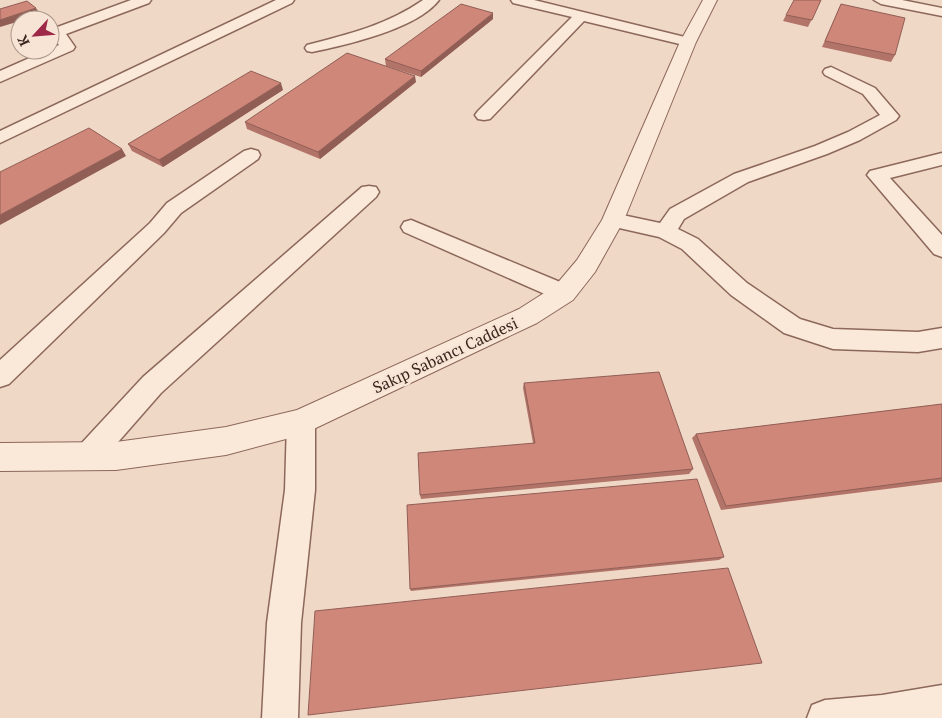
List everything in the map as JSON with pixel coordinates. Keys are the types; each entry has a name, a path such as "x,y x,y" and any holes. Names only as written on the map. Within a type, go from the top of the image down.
{"street":[{"path":"0,77 68,47 57,32 144,0"},
{"path":"0,138 287,0"},
{"path":"312,48 351,40 382,30 403,20 432,0"},
{"path":"518,0 688,42"},
{"name":"Sakıp Sabancı Caddesi","path":"0,457 116,456 226,441 300,422 528,316 564,293 586,266 613,220 688,42 710,0"},
{"path":"881,0 942,12"},
{"path":"484,115 581,16"},
{"path":"665,231 677,214 741,178 821,150 854,136 890,116 869,90 831,72"},
{"path":"0,376 90,294 157,228 174,208 250,155"},
{"path":"942,159 876,175 942,249"},
{"path":"88,456 152,385 369,192"},
{"path":"613,220 665,231 690,244 739,289 792,326 833,339 918,342 942,338"},
{"path":"411,227 564,293"},
{"path":"280,718 284,624 300,490 300,422"},
{"path":"825,718 882,713 942,703"}],"building":[{"path":"794,0 821,0 812,20 786,15"},
{"path":"27,1 36,8 30,10 10,10 10,17 0,20 0,9"},
{"path":"461,4 493,13 421,71 385,59"},
{"path":"841,4 905,18 895,55 825,41"},
{"path":"347,53 415,76 318,152 245,122"},
{"path":"251,71 281,83 159,160 128,144"},
{"path":"89,128 122,149 0,215 0,172"},
{"path":"659,372 693,469 420,495 418,453 535,443 524,383"},
{"path":"942,404 942,478 726,506 696,434"},
{"path":"697,479 724,557 410,589 407,505"},
{"path":"728,568 762,663 308,715 315,611"}]}
